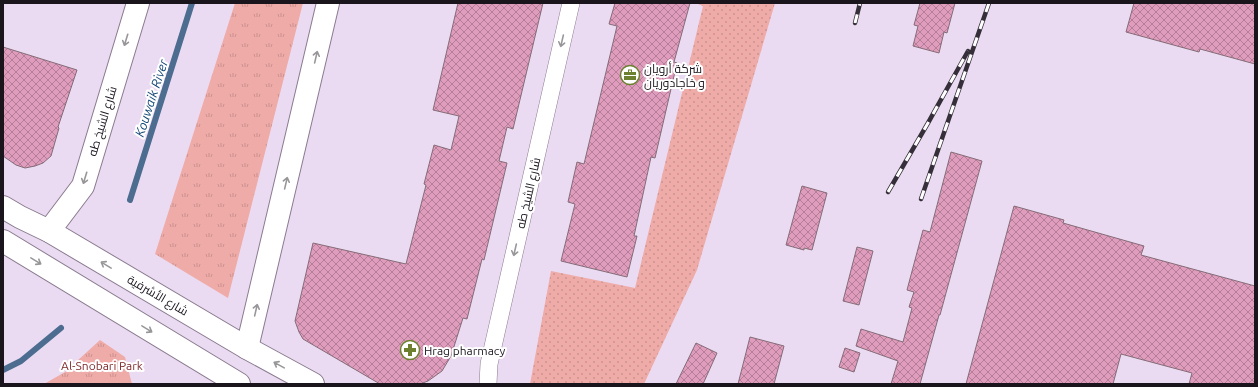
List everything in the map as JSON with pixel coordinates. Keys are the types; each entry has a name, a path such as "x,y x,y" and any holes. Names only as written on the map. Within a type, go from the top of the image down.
{"main road":[{"name":"شارع الشيخ طه","path":"49,231 83,186 138,3"},
{"path":"247,348 328,3"},
{"name":"شارع الأشرفية","path":"3,207 49,231 247,348 313,384"},
{"path":"3,241 239,384"}],"street":[{"name":"شارع الشيخ طه","path":"488,384 490,364 571,3"},
{"path":"476,384 490,364"}],"green space":[{"path":"235,3 303,3 228,298 155,254"},
{"path":"695,3 775,3 697,270 644,384 530,384 551,271 635,288 703,6"},
{"name":"Al-Snobari Park","path":"100,340 125,357 132,384 44,384 65,372"}],"building":[{"path":"458,3 543,3 513,129 507,127 499,161 507,163 484,260 482,259 467,319 463,318 451,356 442,371 428,381 420,384 380,384 303,339 295,321 313,243 406,264 426,185 424,184 434,145 451,150 459,116 433,110"},
{"path":"615,3 690,3 674,62 677,63 655,158 651,157 634,236 637,236 627,277 561,261 575,204 568,202 577,162 584,164 617,26 609,24"},
{"path":"920,3 955,3 947,33 944,32 939,53 913,46 918,26 914,25"},
{"path":"1134,3 1255,3 1255,64 1200,49 1199,52 1126,32"},
{"path":"3,47 77,70 58,127 59,128 51,156 43,163 35,166 25,168 16,165 3,156"},
{"path":"951,152 982,161 920,384 891,384 898,361 856,346 861,329 903,342 912,308 909,307 914,292 907,290 923,230 930,232"},
{"path":"802,186 827,193 812,250 804,248 804,250 786,245"},
{"path":"1014,206 1064,220 1063,223 1144,246 1141,255 1255,286 1255,384 1189,384 1192,373 1121,354 1113,384 966,384"},
{"path":"857,247 873,251 859,305 843,301"},
{"path":"750,337 784,346 774,384 738,384"},
{"path":"696,343 717,353 703,384 676,384"},
{"path":"845,348 860,353 854,372 839,367"}],"waterway":[{"name":"Kouwaik River","path":"130,200 192,3"},
{"name":"Kouwaik River","path":"3,370 21,361 61,328"}],"railway":[{"path":"855,23 860,3"},
{"path":"921,199 989,3"},
{"path":"888,192 968,51"}],"place":[{"name":"شركة أرويان و خاجادوريان","path":"630,75"},
{"name":"Hrag pharmacy","path":"410,350"}]}
